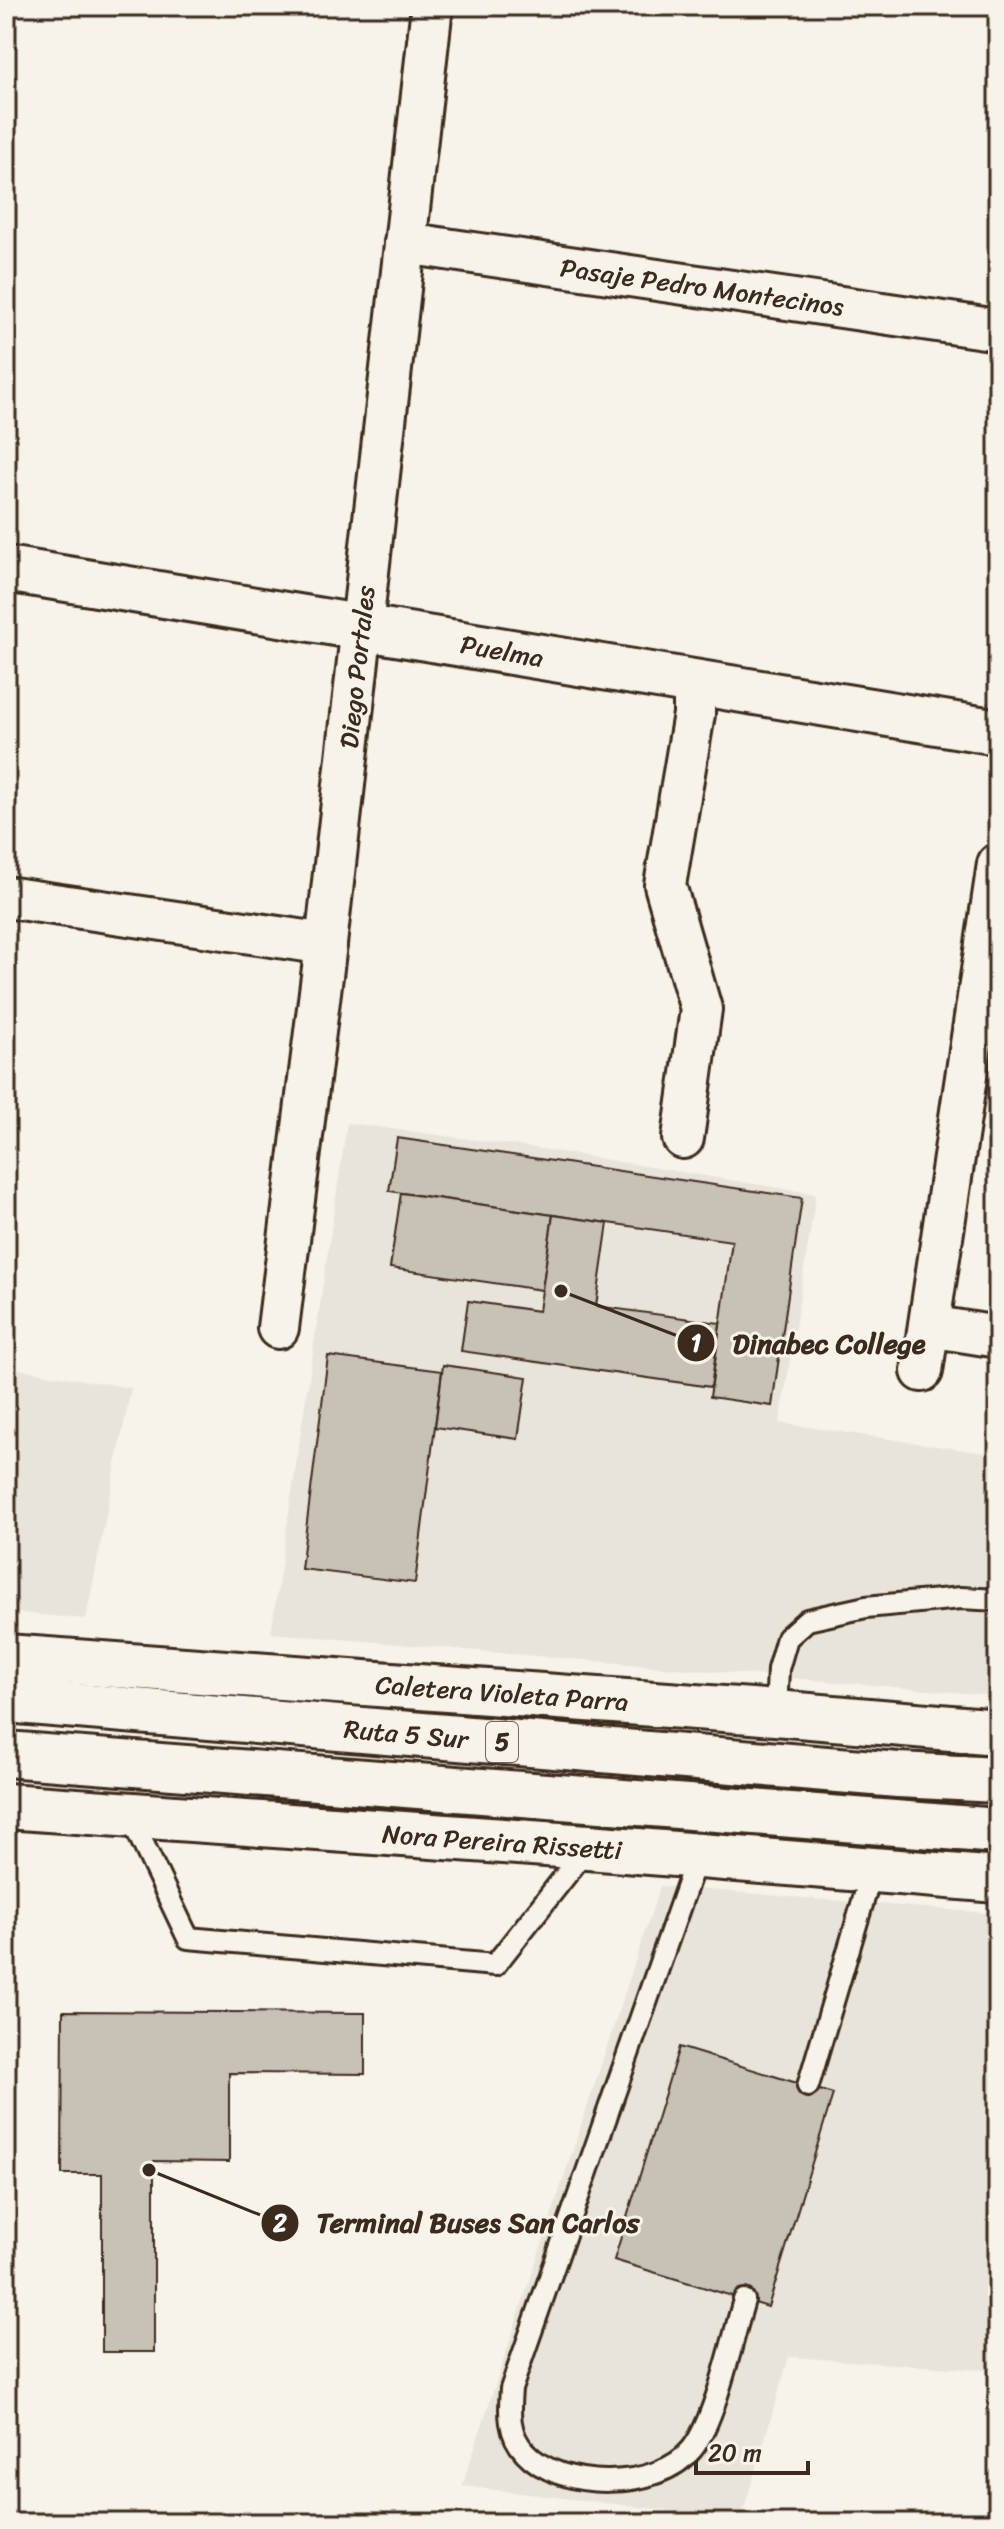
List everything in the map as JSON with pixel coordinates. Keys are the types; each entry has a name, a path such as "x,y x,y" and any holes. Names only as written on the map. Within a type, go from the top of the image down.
{"main road":[{"name":"Puelma","path":"6,569 998,732"},
{"name":"Caletera Violeta Parra","path":"6,1657 998,1732"},
{"name":"Ruta 5 Sur","path":"6,1700 882,1774 998,1780"},
{"name":"Ruta 5 Sur","path":"6,1754 998,1831"},
{"name":"Nora Pereira Rissetti","path":"6,1806 588,1847 998,1880"}],"street":[{"name":"Diego Portales","path":"278,1328 326,944 432,6"},
{"name":"Pasaje Pedro Montecinos","path":"405,243 998,330"},
{"path":"683,1138 701,1009 665,885 694,714 694,684"},
{"path":"922,1371 998,864"},
{"path":"6,897 326,944"},
{"path":"929,1326 998,1337"}],"lane":[{"path":"776,1713 778,1669 787,1638 807,1620 866,1607 961,1598 998,1600"},
{"path":"130,1816 188,1938 495,1965 588,1847"},
{"path":"697,1857 511,2389 509,2418 524,2451 555,2473 612,2482 634,2479 675,2462 692,2450 709,2416 744,2300"},
{"path":"808,2086 872,1871"}],"shaded area":[{"path":"347,1123 529,1147 816,1194 780,1423 998,1455 998,1696 271,1633"},
{"path":"6,1367 131,1388 86,1619 6,1612"},
{"path":"660,1886 998,1914 998,2371 789,2357 741,2519 462,2486"}],"building":[{"path":"6,629 14,630 6,677"},
{"path":"397,1138 802,1198 772,1406 710,1397 732,1241 389,1191"},
{"path":"401,1193 553,1215 542,1290 390,1268"},
{"path":"553,1215 608,1223 596,1306 720,1323 711,1387 461,1351 468,1301 539,1311"},
{"path":"328,1356 442,1371 415,1583 301,1569"},
{"path":"443,1365 527,1377 518,1439 435,1427"},
{"path":"63,2011 365,2013 365,2074 229,2073 229,2162 154,2161 154,2352 102,2352 102,2174 62,2174"},
{"path":"679,2047 833,2094 768,2307 614,2260"}],"place":[{"name":"Dinabec College","path":"561,1291"},
{"name":"Terminal Buses San Carlos","path":"149,2170"}]}
